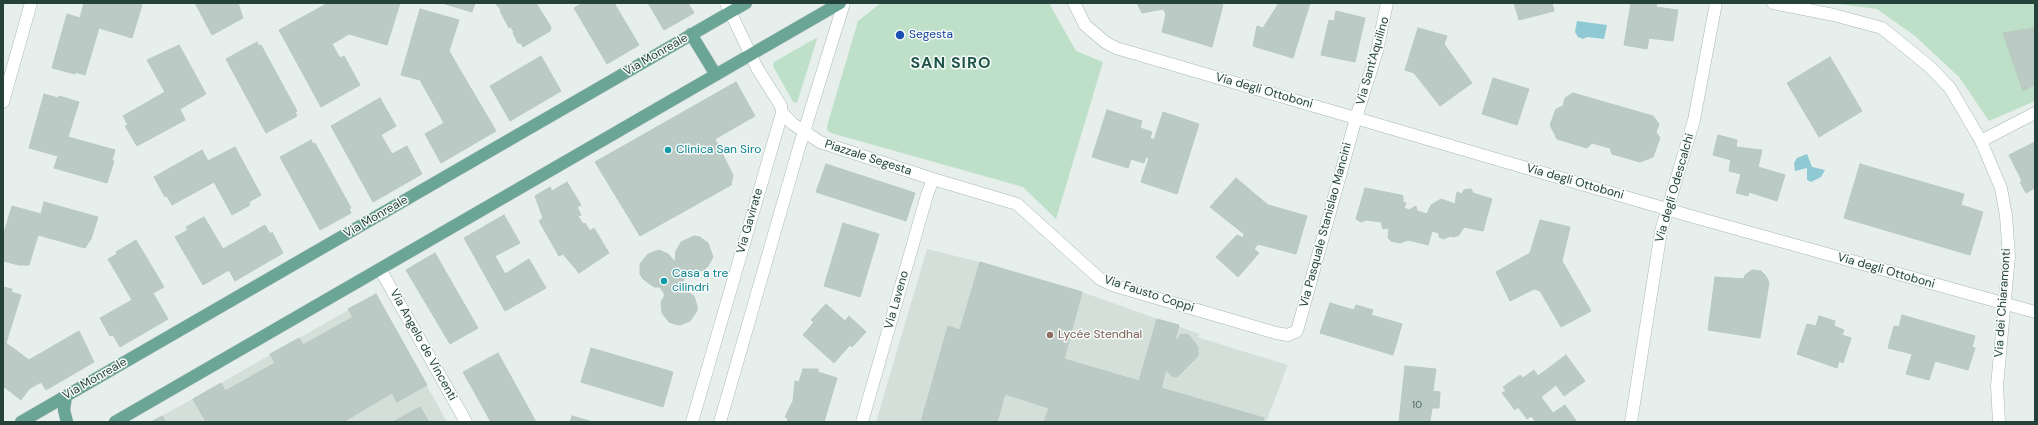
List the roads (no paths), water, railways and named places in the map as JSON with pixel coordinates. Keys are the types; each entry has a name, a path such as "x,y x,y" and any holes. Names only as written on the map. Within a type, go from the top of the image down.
{"main road":[{"path":"728,7 746,3"},
{"path":"115,422 840,3"},
{"name":"Via Monreale","path":"21,422 692,34 728,7"},
{"path":"692,34 716,75"},
{"path":"66,396 64,410 67,422"}],"street":[{"path":"3,102 31,3"},
{"path":"720,422 798,151 805,133 844,3"},
{"name":"Via degli Ottoboni","path":"1074,3 1085,25 1105,42 1116,48 1667,209 2035,312"},
{"name":"Via Sant'Aquilino","path":"1356,118 1377,51 1387,3"},
{"name":"Via degli Odescalchi","path":"1631,422 1660,231 1694,120 1716,3"},
{"name":"Via dei Chiaramonti","path":"1773,3 1834,14 1882,28 1930,67 1950,88 1981,142 2001,188 2006,216 2009,256 1997,386 1999,422"},
{"name":"Piazzale Segesta","path":"728,7 751,54 781,106 782,112 793,124 820,142 837,149 933,179"},
{"name":"Via Gavirate","path":"692,422 782,112"},
{"path":"1981,142 2035,113"},
{"name":"Via Pasquale Stanislao Mancini","path":"1297,331 1356,118"},
{"name":"Via Fausto Coppi","path":"933,179 1017,204 1100,279 1112,285 1276,333 1288,335 1297,331"},
{"name":"Via Laveno","path":"862,422 924,202 933,179"},
{"name":"Via Angelo de Vincenti","path":"380,269 466,422"}],"water":[{"path":"1577,21 1607,25 1604,39 1587,37 1583,39 1578,37 1575,32"},
{"path":"1807,154 1812,167 1825,170 1821,177 1811,182 1807,180 1807,168 1795,171 1794,163 1797,158"}],"place":[{"name":"Segesta","path":"900,35"},
{"name":"Clinica San Siro","path":"668,150"},
{"name":"Casa a tre cilindri","path":"664,281"},
{"name":"Lycée Stendhal","path":"1050,335"}],"district":[{"name":"SAN SIRO","path":"951,64"}]}
